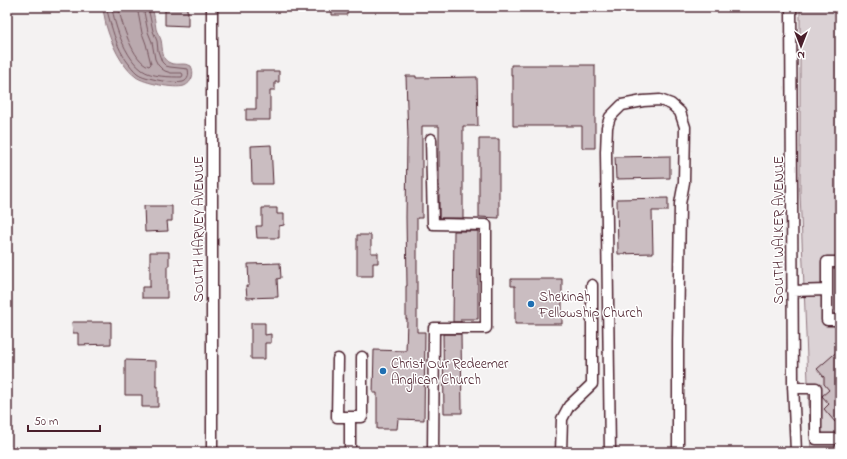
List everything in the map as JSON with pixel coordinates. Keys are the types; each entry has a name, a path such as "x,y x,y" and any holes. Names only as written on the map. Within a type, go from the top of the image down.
{"street":[{"name":"SOUTH HARVEY AVENUE","path":"212,7 212,452"},
{"name":"SOUTH WALKER AVENUE","path":"791,7 793,388 796,452"},
{"path":"610,452 606,152 608,127 610,117 622,105 643,101 660,100 670,104 680,112 686,127 684,182 680,204 678,452"},
{"path":"431,139 433,224 486,225 486,328 471,332 434,328 432,452"},
{"path":"840,262 827,262 827,320 840,320"},
{"path":"561,452 562,419 569,406 592,384 592,285"},
{"path":"792,291 827,290"},
{"path":"338,359 337,418 362,417 362,357"},
{"path":"793,388 816,388 816,439 840,439"},
{"path":"350,417 350,452"}],"shaded area":[{"path":"800,7 840,7 840,452 811,452 800,193"}],"water":[{"path":"102,7 152,7 156,29 161,40 164,57 170,63 186,64 191,66 193,75 189,83 184,86 173,87 159,85 136,77 121,60 114,46 106,25"}],"building":[{"path":"165,7 187,7 188,26 165,25"},
{"path":"332,7 347,7 347,15 332,15"},
{"path":"511,65 595,65 595,148 582,148 582,126 513,126 513,76 511,76"},
{"path":"256,71 279,71 279,82 275,82 275,90 270,90 270,120 246,120 246,109 256,109"},
{"path":"406,76 416,76 416,78 477,77 478,126 463,126 463,218 439,218 439,126 422,126 422,218 417,218 417,332 425,332 424,420 398,419 397,429 377,429 377,393 373,393 374,350 406,351 406,217 408,139"},
{"path":"479,139 499,139 499,218 479,217"},
{"path":"271,145 273,184 252,184 251,146"},
{"path":"670,156 670,178 616,179 615,157"},
{"path":"668,198 668,211 652,211 653,253 618,254 617,199"},
{"path":"144,206 172,206 172,221 167,221 168,231 145,232"},
{"path":"262,208 277,208 277,214 284,214 284,225 279,226 279,238 257,238 256,226 262,226"},
{"path":"454,231 478,231 478,319 461,319 461,322 453,322"},
{"path":"357,235 371,235 371,253 378,253 378,263 373,263 373,276 357,276"},
{"path":"150,252 169,252 169,266 167,266 167,298 142,298 142,287 150,287"},
{"path":"280,263 281,278 277,279 278,297 247,298 246,286 249,286 248,264"},
{"path":"511,279 562,279 562,324 515,324 515,286 511,286"},
{"path":"72,322 111,322 111,344 78,345 78,333 73,333"},
{"path":"251,323 265,323 265,335 271,334 271,343 265,343 265,359 251,359"},
{"path":"443,334 461,334 462,413 444,413"},
{"path":"840,349 840,418 835,422 824,409 829,404 822,396 829,390 824,384 824,377 817,369"},
{"path":"125,360 156,361 158,407 142,407 142,395 125,395"}],"place":[{"name":"Shekinah Fellowship Church","path":"531,304"},
{"name":"Christ Our Redeemer Anglican Church","path":"383,371"}]}
